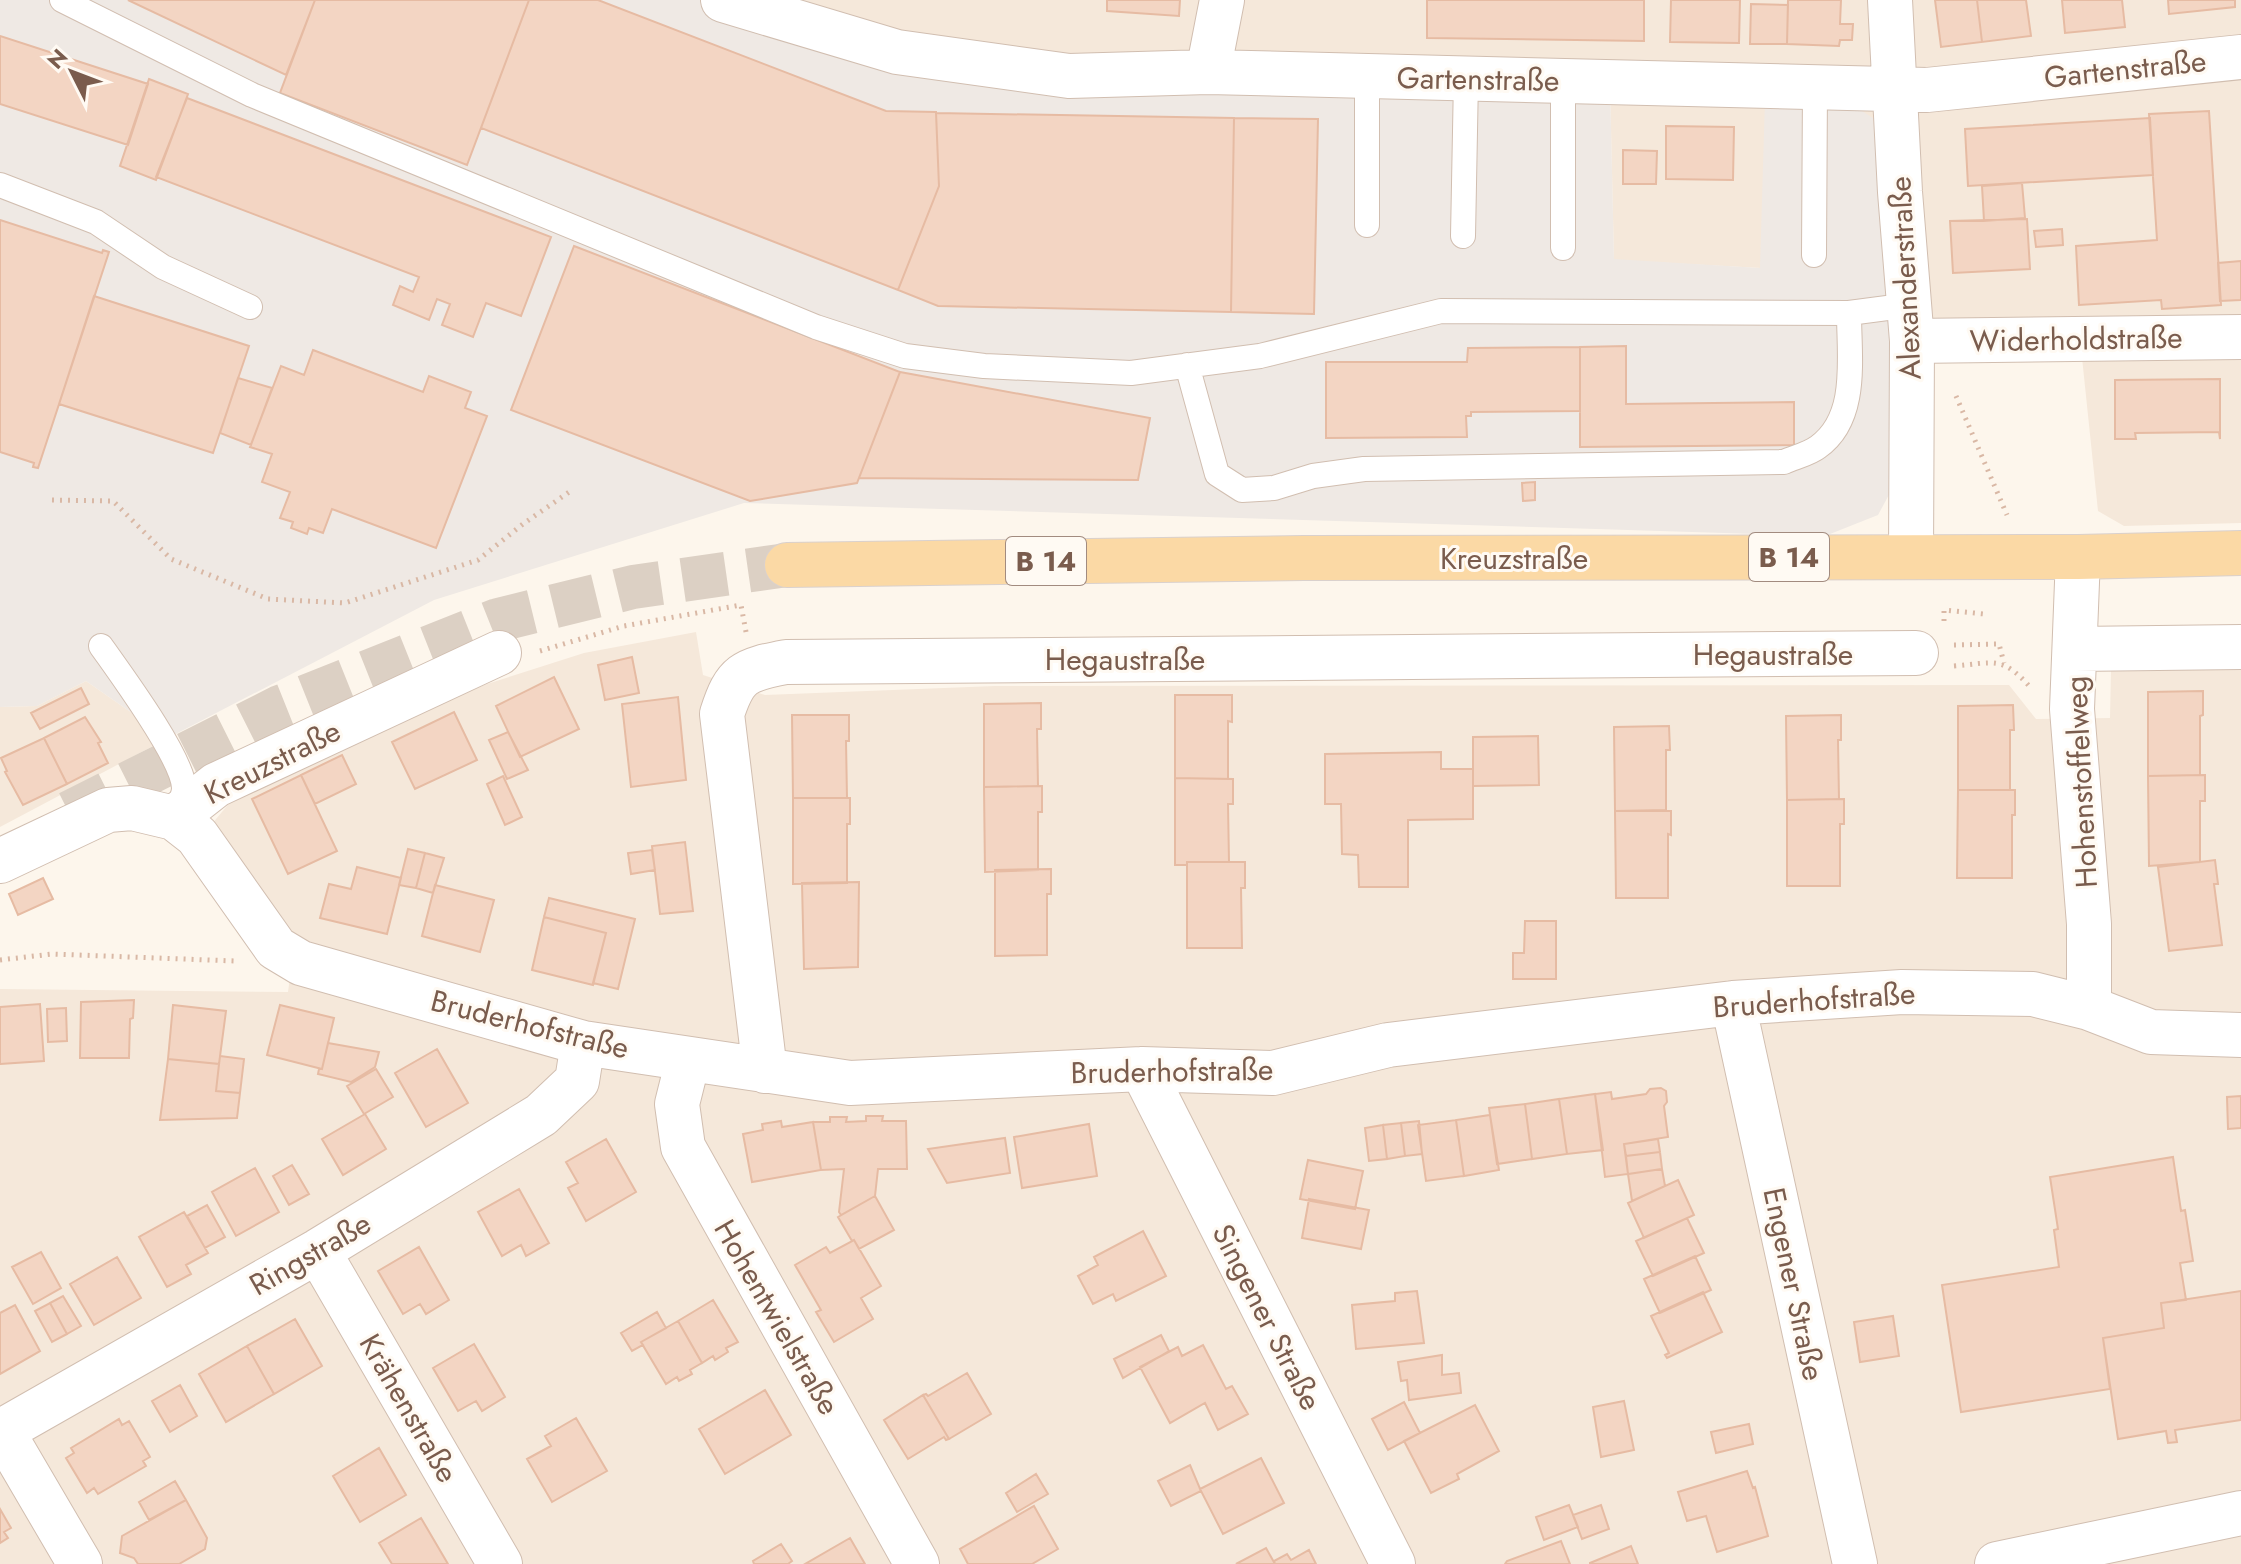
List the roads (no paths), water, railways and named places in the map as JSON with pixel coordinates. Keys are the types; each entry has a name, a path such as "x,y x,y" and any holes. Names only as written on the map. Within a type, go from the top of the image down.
{"main road":[{"name":"Kreuzstraße","path":"787,565 1304,558 2078,557 2241,553"}],"street":[{"name":"Gartenstraße","path":"723,0 897,52 1069,76 1208,72 1927,90 2241,57"},
{"path":"1208,72 1222,0"},
{"name":"Alexanderstraße","path":"1890,0 1911,323 1911,557"},
{"name":"Widerholdstraße","path":"1911,323 2241,337"},
{"name":"Hohenstoffelweg","path":"2078,557 2072,709 2089,924 2089,1008"},
{"path":"2075,649 2241,647"},
{"name":"Hegaustraße","path":"765,1071 722,714 731,687 752,668 786,662 1930,650"},
{"name":"Kreuzstraße","path":"0,861 108,810 132,808 174,818 216,785 499,653"},
{"name":"Bruderhofstraße","path":"174,818 197,836 276,948 301,963 583,1043 850,1083 1142,1069 1273,1073 1388,1045 1733,1003 1902,992 2033,994 2089,1008 2151,1032 2241,1035"},
{"name":"Engener Straße","path":"1733,1003 1855,1564"},
{"name":"Ringstraße","path":"1,1431 318,1251 541,1115 577,1081 583,1043"},
{"name":"Hohentwielstraße","path":"688,1060 677,1104 683,1147 917,1564"},
{"name":"Singener Straße","path":"1142,1069 1393,1564"},
{"name":"Krähenstraße","path":"318,1251 500,1564"},
{"path":"1,1431 80,1564"},
{"path":"1997,1564 2241,1513"}],"lane":[{"path":"62,0 252,95 816,327 905,356 984,366 1131,373 1260,356 1441,311 1849,313 1911,323"},
{"path":"1367,76 1367,225"},
{"path":"1463,236 1466,79"},
{"path":"1563,81 1563,248"},
{"path":"1814,255 1815,87"},
{"path":"0,185 96,222 163,267 250,307"},
{"path":"1187,365 1217,474 1242,490 1274,488 1313,476 1364,469 1784,462 1818,448 1839,427 1849,393 1849,313"},
{"path":"101,646 133,690 181,773 184,792 174,818"}],"tunnel":[{"path":"69,813 280,707 498,620 633,587 787,565"}]}
